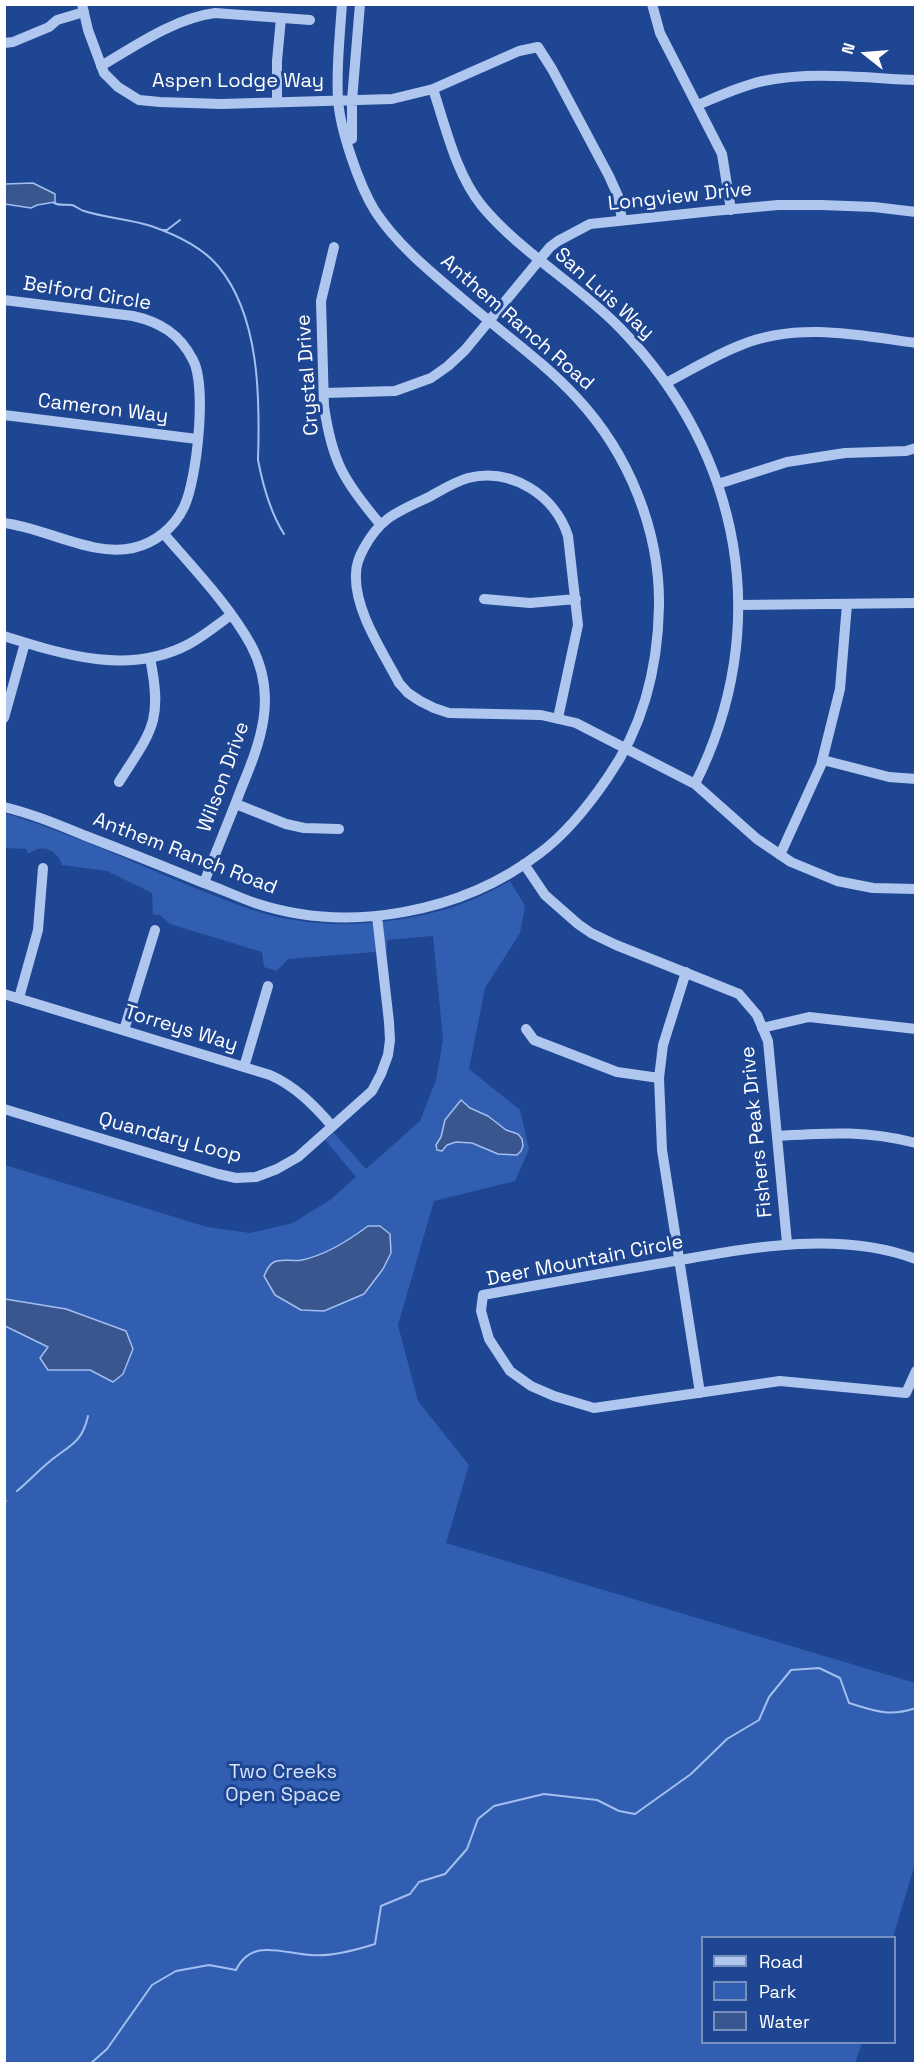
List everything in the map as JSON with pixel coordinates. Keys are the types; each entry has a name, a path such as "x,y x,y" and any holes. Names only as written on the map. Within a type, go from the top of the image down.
{"street":[{"name":"Anthem Ranch Road","path":"4,807 44,819 255,903 299,914 324,917 377,916 409,912 477,890 541,853 571,824 604,784 626,748 645,702 658,640 659,581 651,537 638,495 613,445 576,396 429,271 390,232 372,207 352,157 338,99 342,4"},
{"name":"Anthem Ranch Road","path":"352,157 352,100 360,4"},
{"path":"652,4 660,33 722,154 730,210"},
{"name":"Aspen Lodge Way","path":"4,43 13,42 49,27 57,20 83,8 104,73 118,87 139,100 192,103 392,99 433,89 519,51 538,47 610,178 618,196 622,220"},
{"path":"101,66 180,22 200,15 214,13 310,20"},
{"path":"277,102 277,61 281,18"},
{"path":"698,105 763,81 785,78 813,75 915,80"},
{"name":"San Luis Way","path":"433,89 467,184 486,210 539,259 620,327 650,361 697,431 718,484 726,509 735,556 738,605 735,661 720,728 695,784"},
{"name":"Longview Drive","path":"324,393 395,391 431,378 461,354 539,259 558,241 590,224 778,206 874,207 915,212"},
{"name":"Crystal Drive","path":"334,247 321,301 326,424 336,462 357,497 380,524"},
{"name":"Belford Circle","path":"4,300 152,320 166,328 187,349 195,362 201,393 190,493 177,519 164,534 149,543 133,548 101,549 30,528 4,523"},
{"path":"666,383 742,344 799,332 839,332 915,343"},
{"name":"Cameron Way","path":"4,415 197,439"},
{"path":"718,484 787,462 845,453 915,448"},
{"path":"558,718 577,636 578,614 568,537 564,524 551,504 530,487 516,480 485,475 467,478 400,511 380,524 367,542 358,563 357,590 360,606 399,683 408,693 434,708 449,713 533,715 558,718 593,730 695,784 757,839 791,862 837,881 873,888 915,889"},
{"name":"Wilson Drive","path":"164,534 231,615 256,656 265,698 259,744 204,883"},
{"path":"484,599 530,603 576,599"},
{"path":"780,855 823,760 840,689 847,603"},
{"path":"738,605 915,603"},
{"path":"4,636 97,660 131,661 150,658 188,645 231,615"},
{"path":"4,718 25,643"},
{"path":"118,782 153,727 156,702 150,658"},
{"path":"823,760 889,777 915,779"},
{"path":"236,804 286,824 303,828 339,828"},
{"name":"Fishers Peak Drive","path":"524,864 545,895 587,930 616,945 739,993 757,1015 768,1041 787,1243"},
{"path":"19,998 38,930 43,868"},
{"name":"Quandary Loop","path":"4,1110 236,1178 256,1177 277,1169 298,1157 372,1091 381,1074 388,1055 389,1022 377,916"},
{"path":"124,1030 155,930"},
{"path":"686,972 663,1045 659,1078 662,1150 700,1393"},
{"path":"244,1067 268,986"},
{"name":"Torreys Way","path":"4,994 284,1081 299,1092 332,1126"},
{"path":"762,1028 808,1017 915,1029"},
{"path":"526,1029 534,1040 617,1072 659,1078"},
{"path":"777,1136 821,1132 860,1133 915,1143"},
{"name":"Deer Mountain Circle","path":"915,1259 899,1253 845,1245 787,1243 679,1260 483,1296 481,1311 489,1340 510,1371 531,1386 554,1396 594,1408 780,1381 906,1393 915,1371"}],"green space":[{"name":"Two Creeks Open Space","path":"4,813 67,834 250,909 273,916 320,923 369,923 439,911 458,905 510,881 525,906 520,933 485,988 469,1069 520,1110 529,1149 515,1181 434,1201 398,1325 418,1401 469,1465 446,1543 915,1683 915,1864 893,1936 701,1936 701,2044 862,2044 855,2063 5,2063 5,1165 207,1227 250,1233 293,1223 330,1200 356,1177 325,1140 334,1133 366,1169 420,1121 436,1080 443,1040 433,936 387,940 387,951 288,959 277,971 264,967 262,952 170,924 160,915 153,914 152,893 107,871 62,865 57,855 44,848 28,854 26,849 5,848"}],"water":[{"path":"33,183 55,194 55,202 31,208 5,204 5,184"},
{"path":"461,1100 506,1130 518,1134 522,1139 521,1151 517,1155 498,1154 472,1143 456,1142 447,1145 442,1151 437,1150 436,1145 441,1137 445,1120"},
{"path":"368,1226 380,1226 390,1234 391,1253 383,1269 364,1294 324,1311 301,1310 275,1295 264,1276 272,1263 280,1260 302,1260 320,1255 345,1242"},
{"path":"5,1299 66,1309 126,1331 133,1349 123,1374 113,1382 90,1370 48,1370 40,1358 48,1347 5,1326"}],"waterway":[{"path":"54,203 72,205 92,213 143,224 178,237 211,259 232,286 250,333 255,359 258,460 268,499 284,534"},
{"path":"163,230 167,230 180,220"},
{"path":"17,1491 78,1439 88,1416"},
{"path":"90,2064 107,2049 152,1985 176,1971 209,1965 236,1970 243,1960 259,1950 327,1955 375,1944 381,1906 410,1894 419,1882 445,1874 467,1849 478,1819 494,1806 544,1794 597,1800 619,1811 635,1814 691,1774 727,1739 759,1720 769,1697 791,1670 819,1668 840,1678 849,1703 858,1706 890,1712 916,1708"}]}
